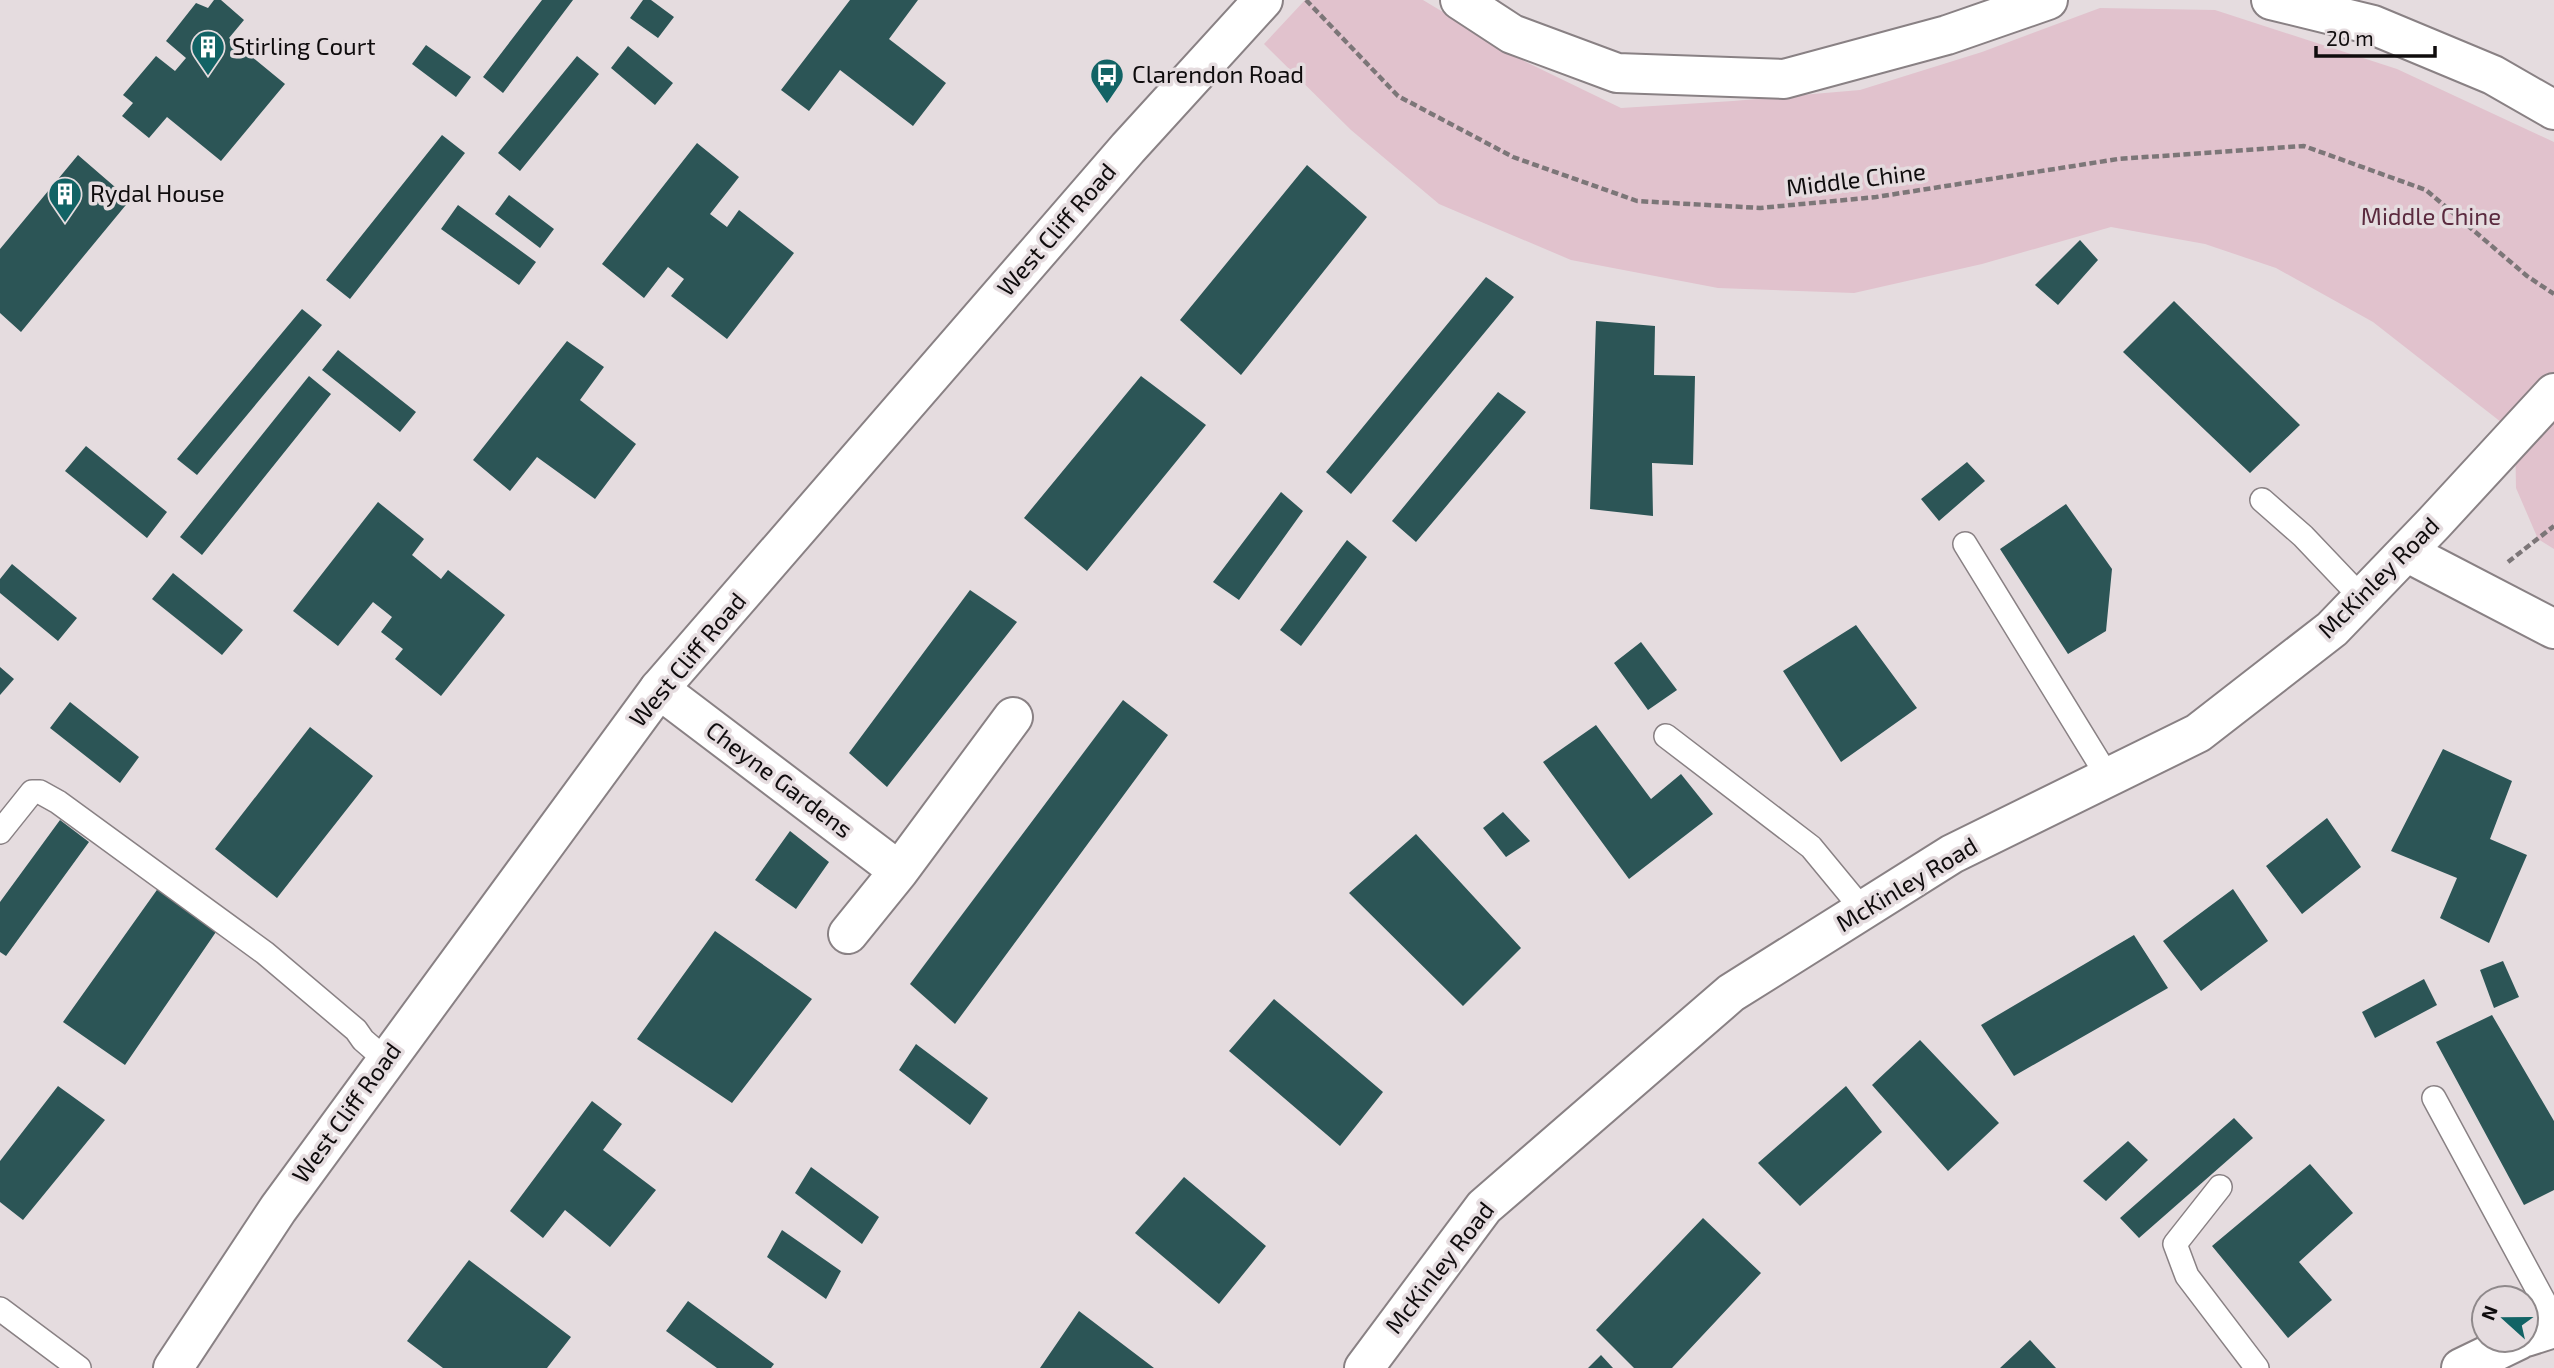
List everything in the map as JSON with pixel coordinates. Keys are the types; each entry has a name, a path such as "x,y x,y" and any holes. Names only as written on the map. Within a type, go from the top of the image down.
{"street":[{"name":"West Cliff Road","path":"173,1368 278,1209 659,689 1120,158 1263,0"},
{"path":"1460,0 1512,34 1617,74 1784,79 1947,35 2048,0"},
{"path":"2271,0 2374,25 2493,75 2554,110"},
{"name":"McKinley Road","path":"1364,1368 1484,1207 1731,993 1952,854 2198,733 2332,629 2554,393"},
{"path":"2406,552 2554,629"},
{"name":"Cheyne Gardens","path":"659,689 899,871"},
{"path":"848,934 899,871 1013,717"},
{"path":"2461,1368 2490,1354"}],"lane":[{"path":"2263,500 2303,536 2362,598"},
{"path":"1965,544 2108,777"},
{"path":"1666,736 1811,847 1863,910"},
{"path":"0,832 32,792 40,792 58,802 265,953 356,1030 363,1040 386,1060"},
{"path":"2434,1098 2554,1320"},
{"path":"2220,1187 2175,1244 2187,1276 2257,1368"},
{"path":"0,1309 79,1368"}],"path":[{"name":"Middle Chine","path":"1306,0 1398,96 1513,158 1637,201 1760,208 1876,197 2118,159 2304,146 2426,190 2527,276 2554,294"},
{"path":"2472,588 2554,526"}],"green space":[{"name":"Middle Chine","path":"1305,0 1423,0 1526,62 1621,108 1860,90 1982,52 2100,8 2215,10 2397,69 2554,142 2554,549 2538,539 2516,488 2515,433 2373,322 2276,268 2205,244 2111,227 1982,264 1854,293 1718,288 1571,260 1439,204 1351,130 1264,44"}],"building":[{"name":"Stirling Court","path":"214,0 221,0 244,20 229,38 285,84 221,161 167,117 149,138 122,116 133,103 123,95 156,56 175,71 186,58 166,41 196,3 208,8"},
{"path":"542,0 573,0 503,93 483,77"},
{"path":"643,0 651,0 674,17 658,38 630,18"},
{"path":"850,0 918,0 889,39 946,83 913,126 840,70 809,111 781,90"},
{"path":"426,45 471,77 456,97 412,64"},
{"path":"628,46 673,83 655,105 611,68"},
{"path":"577,56 599,74 520,171 498,153"},
{"path":"442,135 465,153 350,299 326,280"},
{"path":"697,143 739,177 710,214 727,227 739,210 794,253 727,339 671,296 684,279 668,267 644,298 602,264"},
{"name":"Rydal House","path":"78,155 130,200 21,332 0,313 0,249"},
{"path":"1307,165 1367,217 1241,375 1180,320"},
{"path":"509,195 554,229 540,248 495,214"},
{"path":"458,205 536,262 519,285 441,229"},
{"path":"2080,240 2098,260 2058,305 2035,285"},
{"path":"1486,277 1514,297 1351,494 1326,472"},
{"path":"2174,301 2300,425 2250,473 2123,352"},
{"path":"302,309 322,325 197,475 177,459"},
{"path":"1596,321 1655,326 1654,375 1695,376 1693,465 1652,463 1653,516 1590,509"},
{"path":"567,341 604,367 580,400 636,444 595,499 537,457 510,491 473,460"},
{"path":"338,350 416,412 400,432 322,370"},
{"path":"309,376 331,394 202,555 180,537"},
{"path":"1141,376 1206,425 1087,571 1024,518"},
{"path":"1498,392 1526,412 1416,542 1392,521"},
{"path":"86,446 167,512 147,538 65,471"},
{"path":"1967,462 1985,481 1939,521 1921,499"},
{"path":"1281,492 1303,511 1239,600 1213,582"},
{"path":"378,502 424,539 412,555 441,579 448,570 505,615 441,696 395,659 403,649 381,632 392,617 373,602 338,646 293,611"},
{"path":"2066,504 2112,569 2106,631 2068,654 2000,549"},
{"path":"1347,540 1367,557 1301,646 1280,630"},
{"path":"12,564 77,618 58,641 0,593 0,579"},
{"path":"173,573 243,630 222,655 152,599"},
{"path":"970,590 1017,622 887,787 849,753"},
{"path":"1856,625 1917,708 1841,762 1783,671"},
{"path":"1641,642 1677,690 1648,710 1614,663"},
{"path":"0,667 14,679 0,695"},
{"path":"1123,700 1168,735 955,1024 910,984"},
{"path":"70,702 139,757 120,783 50,728"},
{"path":"1596,725 1651,799 1681,774 1713,814 1629,879 1543,762"},
{"path":"310,727 373,776 277,898 215,849"},
{"path":"2443,749 2512,781 2490,839 2527,855 2489,943 2440,918 2457,878 2391,851"},
{"path":"1503,812 1530,841 1506,857 1483,828"},
{"path":"2327,818 2361,867 2302,914 2266,866"},
{"path":"60,820 89,842 6,956 0,952 0,902"},
{"path":"790,831 829,862 796,909 755,880"},
{"path":"1416,834 1521,948 1463,1006 1349,893"},
{"path":"159,887 218,929 125,1065 63,1022"},
{"path":"2233,889 2268,941 2201,991 2163,941"},
{"path":"715,931 812,999 732,1103 637,1039"},
{"path":"2134,935 2168,988 2014,1076 1981,1025"},
{"path":"2503,961 2519,997 2494,1008 2480,970"},
{"path":"2424,979 2437,1005 2375,1038 2362,1012"},
{"path":"1274,999 1383,1092 1340,1146 1229,1051"},
{"path":"2492,1015 2554,1121 2554,1190 2524,1205 2436,1042"},
{"path":"1920,1040 1999,1123 1948,1171 1872,1085"},
{"path":"916,1044 988,1098 970,1125 899,1070"},
{"path":"58,1086 105,1120 23,1220 0,1202 0,1161"},
{"path":"1846,1086 1882,1132 1800,1206 1758,1163"},
{"path":"592,1101 622,1124 603,1150 656,1190 610,1247 565,1210 543,1238 510,1211"},
{"path":"2234,1118 2253,1138 2139,1238 2120,1218"},
{"path":"2128,1141 2148,1160 2106,1201 2083,1181"},
{"path":"2310,1164 2353,1213 2299,1262 2332,1300 2288,1338 2212,1246"},
{"path":"811,1167 879,1217 862,1244 795,1193"},
{"path":"1184,1177 1266,1246 1219,1304 1135,1233"},
{"path":"1703,1218 1761,1273 1672,1368 1634,1368 1596,1330"},
{"path":"782,1230 841,1271 826,1299 767,1257"},
{"path":"469,1260 571,1337 547,1368 443,1368 407,1341"},
{"path":"688,1301 774,1364 771,1368 717,1368 666,1331"},
{"path":"1079,1311 1154,1368 1040,1368"},
{"path":"2030,1340 2056,1368 2000,1368"},
{"path":"1601,1355 1613,1368 1588,1368"}],"place":[{"name":"Stirling Court","path":"208,77"},
{"name":"Clarendon Road","path":"1107,105"},
{"name":"Rydal House","path":"65,224"}]}
